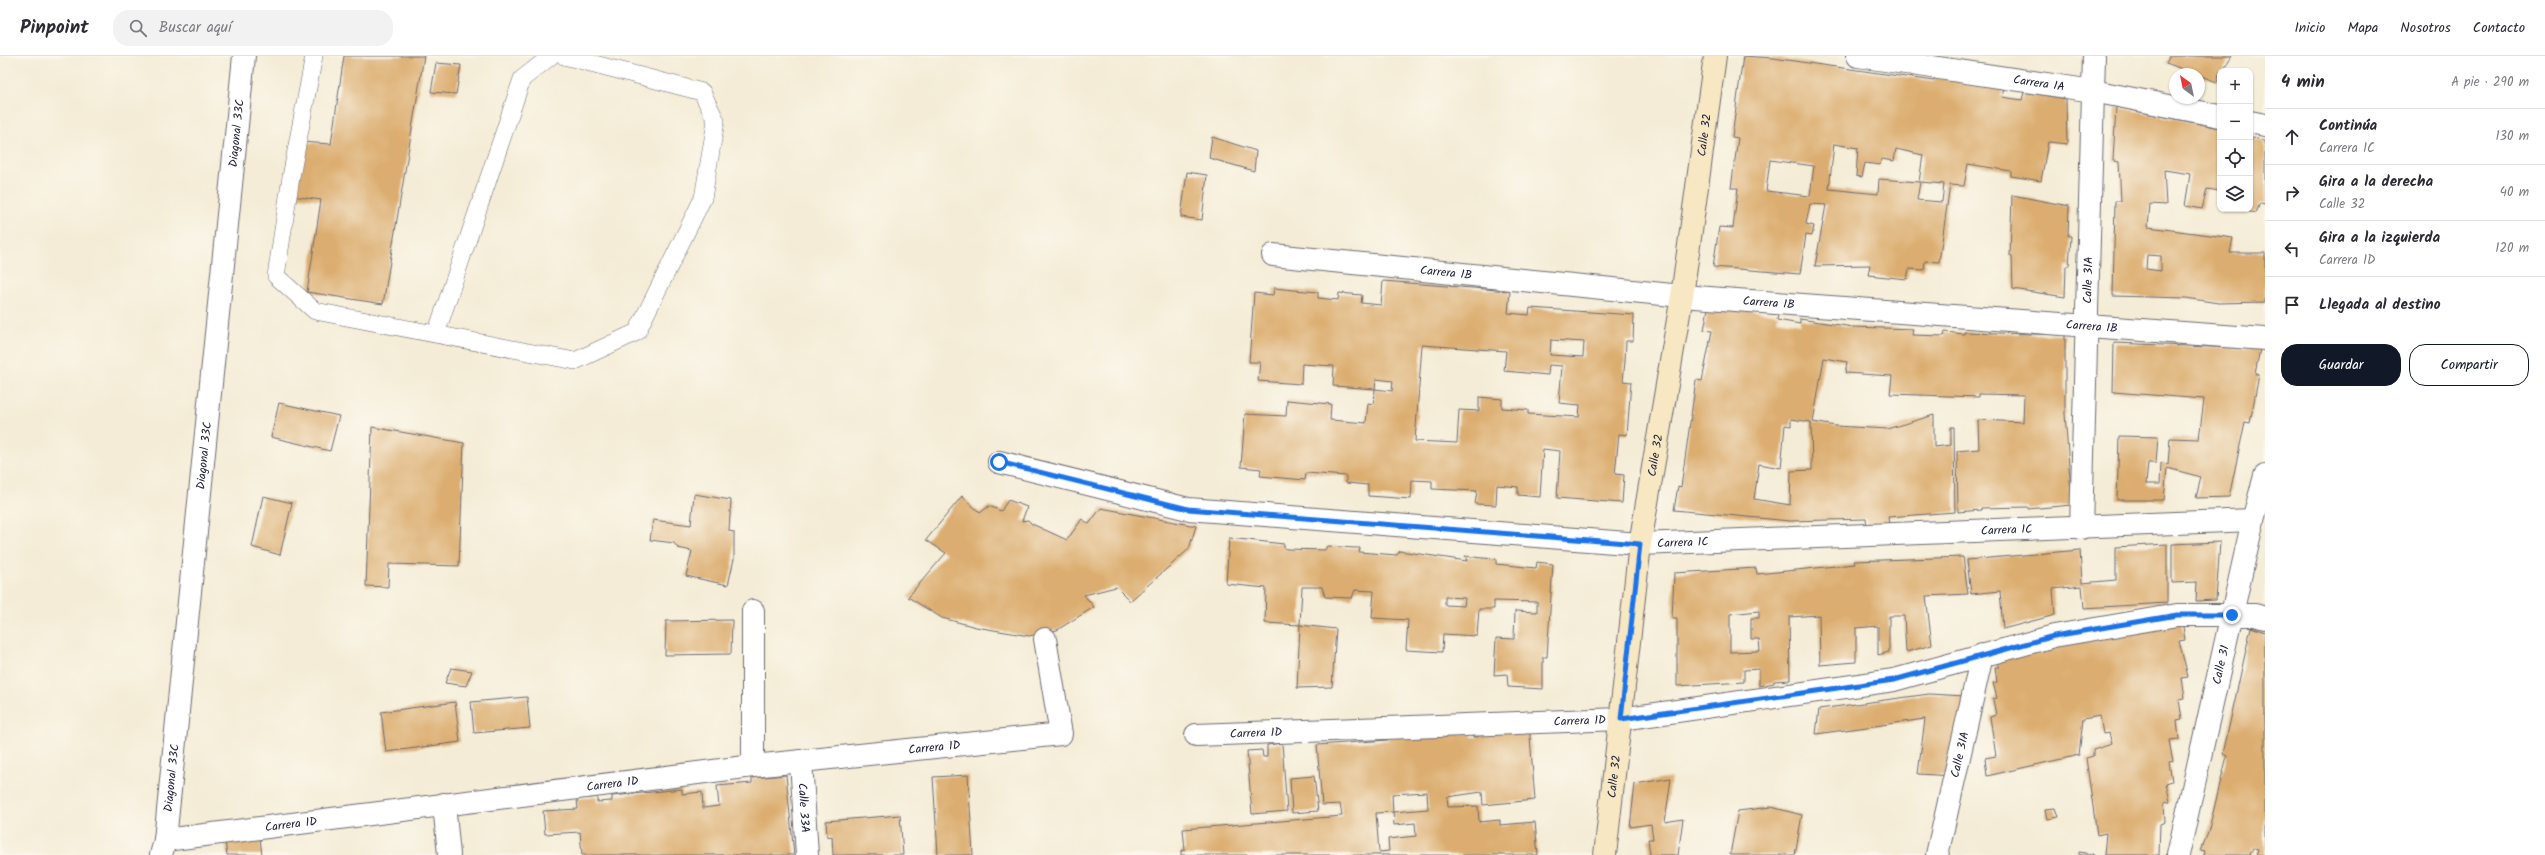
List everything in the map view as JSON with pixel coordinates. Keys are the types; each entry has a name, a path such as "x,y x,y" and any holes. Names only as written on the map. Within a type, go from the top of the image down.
{"street":[{"name":"Diagonal 33C","path":"163,847 244,56"},
{"name":"Calle 32","path":"1605,855 1640,544 1682,296 1715,56"},
{"name":"Carrera 1A","path":"1858,56 2093,91 2217,115"},
{"name":"Calle 31A","path":"2081,528 2094,56"},
{"path":"2253,123 2265,125"},
{"name":"Carrera 1B","path":"1273,255 1682,296 2265,338"},
{"name":"Carrera 1C","path":"999,462 1188,509 1640,544 2081,528 2253,520"},
{"name":"Calle 31","path":"2178,855 2253,520 2265,476"},
{"path":"753,611 753,766"},
{"name":"Carrera 1D","path":"1196,735 1621,719 1894,680 2054,636 2169,617 2254,615 2265,618"},
{"name":"Carrera 1D","path":"163,847 444,804 753,766 1061,734 1045,639"},
{"name":"Calle 31A","path":"1936,855 1982,655"},
{"name":"Calle 33A","path":"801,761 807,855"},
{"path":"444,804 449,855"}],"lane":[{"path":"314,56 291,176 276,276 315,312 575,361 637,332 703,198 716,121 702,92 564,56"},
{"path":"436,334 522,79 551,56"}],"building":[{"path":"344,56 424,56 383,304 307,292 321,200 292,196 300,142 331,144"},
{"path":"1743,56 1773,58 1934,81 1935,77 1980,82 1980,85 2004,89 2002,97 2022,100 2024,92 2066,99 2067,144 2048,142 2041,181 2011,176 2011,171 1968,164 1964,186 1950,185 1939,262 1925,261 1924,270 1909,269 1907,279 1868,275 1870,265 1815,266 1826,205 1810,204 1806,224 1814,226 1812,236 1806,235 1800,274 1713,267 1719,227 1733,228 1738,188 1731,188 1738,138 1732,137","holes":["1834,144 1858,148 1856,176 1862,177 1865,163 1880,165 1881,159 1894,161 1896,149 1923,155 1919,182 1879,179 1878,194 1829,189","1770,160 1814,166 1810,196 1766,191","1920,182 1944,184 1942,202 1917,200"]},
{"path":"2170,56 2232,56 2225,68 2217,68 2217,82 2205,78 2205,68 2179,68 2166,63"},
{"path":"436,63 461,65 456,94 431,92"},
{"path":"2116,107 2217,127 2217,191 2207,189 2202,209 2185,206 2190,174 2164,170 2166,205 2150,204 2148,227 2233,238 2230,253 2265,253 2265,302 2218,303 2186,298 2113,296 2115,201 2121,201 2119,162 2113,161","holes":["2147,255 2161,256 2161,271 2146,269"]},
{"path":"1212,137 1256,151 1254,171 1209,158"},
{"path":"2253,138 2265,141 2265,204 2260,203 2256,213 2251,212 2253,212"},
{"path":"1187,172 1207,175 1202,220 1181,217"},
{"path":"2012,195 2069,206 2068,236 2071,236 2069,266 2066,266 2065,297 2013,289 2012,257 2010,256"},
{"path":"1383,281 1510,291 1508,313 1529,315 1530,308 1634,315 1633,341 1626,341 1623,381 1631,382 1627,435 1619,434 1615,474 1624,475 1622,503 1557,498 1560,451 1543,449 1540,497 1518,495 1518,487 1497,485 1496,505 1475,504 1477,491 1432,489 1432,481 1412,480 1411,499 1368,496 1368,485 1346,483 1346,476 1306,473 1305,480 1260,476 1261,469 1241,467 1245,414 1286,416 1287,400 1331,404 1330,420 1366,423 1368,403 1374,404 1375,389 1333,386 1334,366 1302,364 1301,384 1258,381 1260,362 1249,362 1254,293 1273,295 1274,288 1318,292 1318,298 1338,300 1339,293 1362,295 1361,303 1381,305","holes":["1551,340 1584,342 1583,357 1550,355","1422,345 1506,351 1504,371 1548,375 1549,365 1562,366 1559,403 1580,405 1579,417 1528,414 1528,410 1502,408 1502,399 1479,397 1479,411 1459,410 1457,443 1415,441","1376,379 1393,381 1392,391 1375,389"]},
{"path":"1709,303 1778,315 1777,320 1800,324 1800,319 1853,327 1913,329 1912,335 1944,336 1945,332 1964,334 1964,332 2065,335 2065,414 2072,505 2028,509 2028,507 1981,508 1981,510 1958,512 1957,451 1979,449 1978,420 2023,422 2024,395 1979,394 1979,397 1890,394 1892,376 1845,373 1847,362 1824,358 1813,422 1836,426 1887,429 1934,415 1934,447 1951,445 1951,427 1954,427 1955,512 1888,517 1889,525 1867,526 1866,519 1790,521 1674,510 1678,486 1681,487 1696,380 1702,381 1712,331 1704,330","holes":["1791,419 1811,422 1812,470 1791,471 1790,505 1754,499 1759,464 1781,468 1785,425 1791,426"]},
{"path":"2114,343 2260,349 2255,374 2259,375 2250,423 2245,422 2229,497 2196,498 2201,477 2167,468 2164,500 2117,500 2119,436 2158,437 2156,463 2148,463 2146,484 2160,484 2161,463 2168,464 2170,438 2199,439 2204,399 2113,392"},
{"path":"279,403 339,416 330,451 271,437"},
{"path":"372,427 464,443 459,566 389,564 388,587 366,586"},
{"path":"694,494 731,500 729,531 734,532 734,559 728,585 686,576 692,551 678,548 674,543 650,540 653,520 691,525"},
{"path":"263,496 292,503 280,555 252,547"},
{"path":"962,496 980,513 989,506 1001,511 1008,500 1027,507 1022,521 1028,520 1032,524 1067,540 1082,519 1089,524 1101,508 1196,526 1189,549 1130,601 1116,587 1084,595 1094,607 1057,630 1029,636 976,627 942,618 908,597 946,553 926,540"},
{"path":"1229,538 1284,544 1284,548 1287,549 1325,550 1327,546 1360,548 1359,552 1397,555 1400,551 1467,561 1465,556 1496,559 1496,564 1536,568 1537,562 1553,564 1547,657 1543,657 1543,689 1508,687 1507,674 1494,675 1496,638 1514,639 1515,611 1537,612 1537,602 1494,601 1494,609 1479,609 1477,636 1443,634 1442,652 1406,650 1408,620 1372,618 1374,591 1355,590 1352,598 1325,597 1322,587 1302,587 1300,625 1265,623 1266,588 1226,584","holes":["1445,597 1465,598 1464,606 1445,605"]},
{"path":"2220,542 2216,600 2196,601 2197,582 2172,583 2172,544"},
{"path":"2167,544 2167,603 2084,608 2082,586 2053,589 2055,615 2003,629 2000,591 1971,594 1967,560 2080,550 2082,583 2116,580 2116,547"},
{"path":"1963,557 1968,594 1926,596 1932,645 1906,652 1904,616 1889,616 1889,652 1878,655 1878,626 1856,628 1856,662 1820,665 1819,615 1789,617 1790,680 1774,681 1774,683 1759,686 1759,669 1744,670 1744,682 1677,686 1677,618 1672,618 1674,573 1756,568 1757,574 1855,564 1854,561","holes":["1759,611 1759,618 1751,618 1751,639 1759,639 1760,651 1730,652 1730,614"]},
{"path":"732,620 731,654 665,655 666,621"},
{"path":"2182,620 2185,640 2179,641 2188,677 2182,678 2185,699 2179,700 2182,719 2177,720 2179,740 2169,741 2173,761 2169,762 2172,781 2166,783 2170,802 2164,803 2165,822 2160,824 2159,855 2104,855 2106,833 2097,835 2086,758 2093,756 2093,750 2112,744 2109,733 2103,734 2100,716 2083,719 2079,755 1987,776 1985,758 1996,756 1990,717 1996,715 1993,699 1997,698 1993,683 1997,682 1995,667 1999,667 1995,659"},
{"path":"1300,625 1336,629 1332,687 1297,688"},
{"path":"2251,627 2265,632 2265,855 2256,855 2258,849 2253,848 2250,855 2204,855 2205,851 2201,850 2208,833 2227,756 2223,754"},
{"path":"451,668 472,671 466,686 445,683"},
{"path":"1929,694 1965,696 1954,776 1918,774 1925,719 1816,734 1819,709"},
{"path":"527,697 530,728 474,733 471,702"},
{"path":"455,702 460,742 386,752 381,712"},
{"path":"1529,724 1535,800 1483,805 1482,792 1447,797 1448,807 1478,806 1479,822 1500,820 1500,825 1535,822 1538,855 1181,855 1181,851 1185,850 1183,829 1342,816 1340,804 1322,805 1317,745 1388,740 1387,737 1471,733 1472,737 1478,737 1481,732","holes":["1427,792 1428,809 1393,812 1392,794","1393,812 1394,825 1415,823 1416,836 1388,839 1389,851 1379,852 1376,813"]},
{"path":"1282,743 1287,811 1252,814 1247,751 1262,750 1263,757 1267,757 1267,745"},
{"path":"786,775 794,855 582,855 580,832 545,834 543,811 578,809 577,799 597,797 597,802 612,801 612,796 682,789 682,794 702,792 703,808 719,806 717,786 752,783 752,778"},
{"path":"968,775 973,855 938,855 933,777"},
{"path":"1314,776 1318,811 1292,813 1290,778"},
{"path":"1671,778 1665,822 1683,819 1678,855 1650,855 1648,839 1653,839 1651,824 1630,827 1635,784"},
{"path":"1771,807 1802,815 1795,855 1730,855 1738,811"},
{"path":"2055,808 2058,817 2047,819 2045,809"},
{"path":"900,815 903,855 833,855 832,836 827,837 826,821"},
{"path":"259,830 262,855 227,855 224,834"},
{"path":"2079,852 2093,854 2093,855 2079,855"}],"route":[{"path":"999,462 1188,509 1640,544 1621,719 1894,680 2054,636 2177,615 2232,615"}]}
